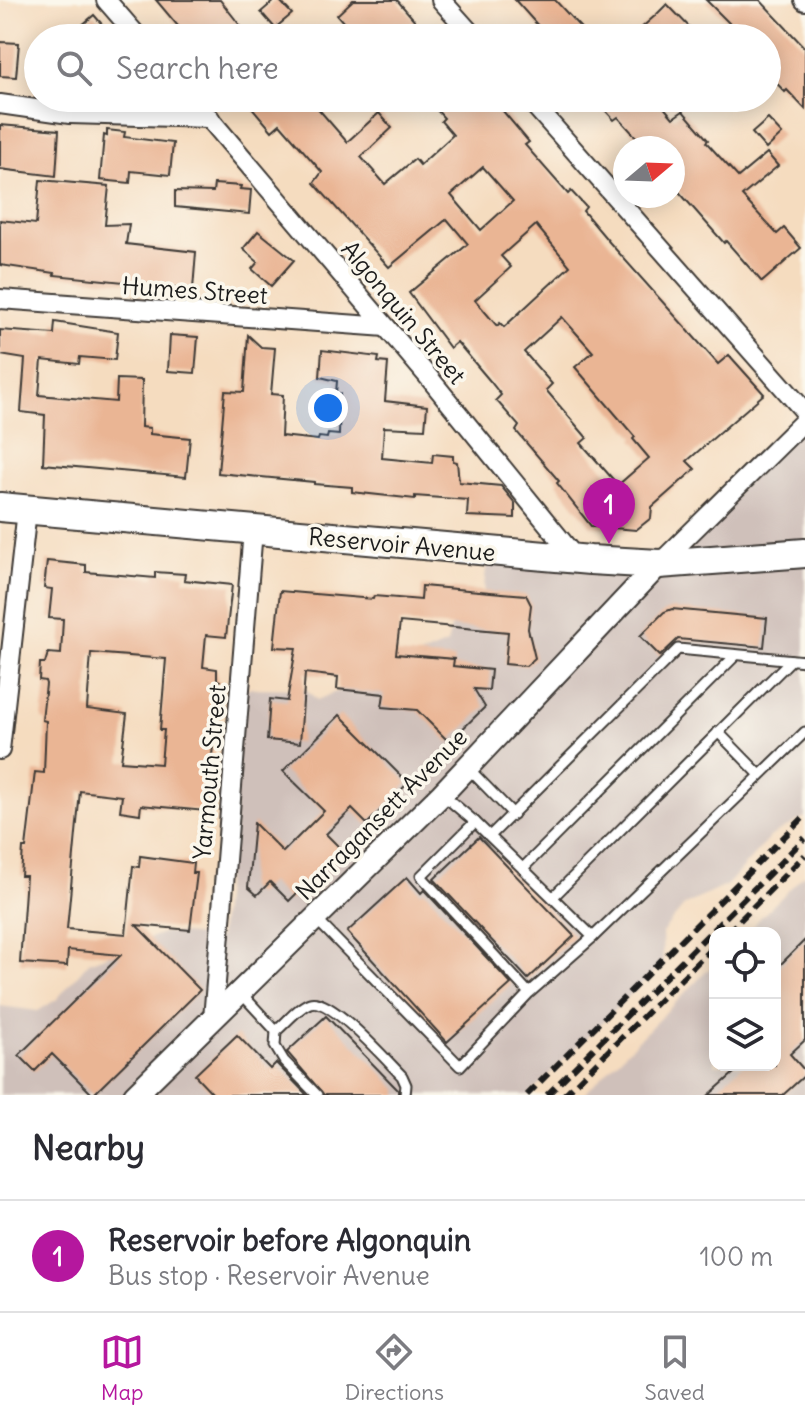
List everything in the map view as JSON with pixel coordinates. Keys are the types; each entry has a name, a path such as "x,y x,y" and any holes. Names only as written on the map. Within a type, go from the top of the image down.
{"main road":[{"name":"Reservoir Avenue","path":"14,508 577,560 659,564 805,553"}],"street":[{"path":"106,0 127,24"},
{"path":"441,0 462,24"},
{"path":"0,104 24,107"},
{"path":"56,112 210,118"},
{"name":"Algonquin Street","path":"205,112 577,560"},
{"path":"540,112 805,412"},
{"name":"Humes Street","path":"0,299 386,327"},
{"path":"659,564 805,420"},
{"path":"0,750 14,508"},
{"name":"Yarmouth Street","path":"213,1019 253,530"},
{"name":"Narragansett Avenue","path":"135,1095 442,794 659,564"}],"lane":[{"path":"490,836 678,649 805,661"},
{"path":"523,868 736,655"},
{"path":"553,897 791,660"},
{"path":"718,732 760,775"},
{"path":"315,918 460,1066 529,993 593,937 805,732"},
{"path":"466,766 513,814"},
{"path":"442,794 490,836 593,937"},
{"path":"475,822 421,876 529,993"},
{"path":"240,992 276,1031 275,1046 279,1054 317,1095"},
{"path":"276,1031 311,1003 321,1002 337,1012 402,1076 406,1085 405,1095"}],"shaded area":[{"path":"805,423 805,817 771,836 727,885 685,905 662,933 663,963 528,1095 0,1095 0,1006 38,1011 57,999 89,962 165,932 219,938 244,688 306,689 317,700 447,644 453,620 482,605 487,560 649,566"},
{"path":"805,874 805,1095 583,1095 709,969 709,1071 781,1071 781,927 751,927"}],"building":[{"path":"156,0 220,0 239,24 176,24"},
{"path":"279,0 292,14 280,24 272,24 261,12"},
{"path":"353,0 397,0 418,24 345,24 337,15"},
{"path":"515,0 555,0 577,24 536,24"},
{"path":"706,0 760,0 805,48 805,109 781,88 781,24 730,24"},
{"path":"667,4 686,24 646,24"},
{"path":"94,15 102,24 83,24"},
{"path":"0,42 19,43 16,77 0,76"},
{"path":"256,112 321,112 347,142 379,113 392,128 361,157 385,184 415,159 420,165 453,135 441,121 444,118 439,112 504,112 529,142 525,145 568,194 571,191 586,207 583,211 718,364 729,355 764,394 687,461 695,469 652,507 651,518 636,530 591,526 557,483 559,481 516,431 519,426 496,400 501,395 457,342 450,348 409,293 468,244 447,219 389,267 314,183 322,172 280,124 272,131","holes":["483,167 513,201 481,230 451,195","536,225 570,266 504,327 500,323 497,326 475,300 511,267 501,256","562,317 593,352 575,367 649,458 618,485 581,443 587,438 546,390 552,384 524,352"]},
{"path":"607,112 668,112 673,118 684,112 738,177 767,153 778,166 742,196 777,234 784,228 801,248 762,282 685,199 685,136 635,136 618,117 614,120"},
{"path":"768,119 782,134 766,149 752,133"},
{"path":"0,125 59,130 56,176 0,169"},
{"path":"107,130 125,132 124,137 173,143 170,175 131,171 130,183 100,180"},
{"path":"40,180 109,186 105,225 129,224 126,244 196,252 193,289 54,275 0,265 0,220 36,224"},
{"path":"214,184 251,190 249,214 175,207 175,191 213,192"},
{"path":"258,231 294,260 271,286 252,269 258,262 243,249"},
{"path":"55,322 118,332 115,360 80,357 79,364 42,360 39,395 116,402 117,379 142,380 141,427 150,428 150,434 190,438 186,477 43,464 45,415 21,412 25,359 0,355 0,330 54,334"},
{"path":"170,335 198,337 195,373 168,371"},
{"path":"248,335 261,347 275,348 271,394 283,395 281,436 318,440 319,437 327,438 328,434 339,435 340,394 336,393 337,381 320,377 322,350 379,357 378,362 388,363 385,401 427,406 425,429 384,427 382,458 432,463 433,454 453,456 453,461 457,462 459,482 501,486 515,503 515,518 467,516 468,500 415,496 415,499 352,492 352,487 218,473 225,391 244,392"},
{"path":"47,561 86,565 86,572 155,578 155,572 185,574 184,580 232,585 226,637 206,635 203,667 217,669 217,680 220,681 206,811 141,805 140,814 120,811 122,796 80,791 67,929 126,934 133,866 139,867 140,856 193,863 192,873 197,873 190,930 136,925 200,990 93,1095 52,1054 35,1071 19,1055 121,955 68,950 67,966 20,963 26,876 21,876 23,848 26,848 35,772 44,773 46,721 42,720 46,684 39,680 40,663 45,663 48,653 61,654 63,619 49,618 52,589 44,588","holes":["91,653 166,659 160,730 164,730 161,764 121,761 127,714 87,709"]},
{"path":"422,586 526,595 531,605 528,629 535,658 526,666 505,664 508,632 400,622 396,654 454,659 453,666 491,670 489,690 474,689 485,707 449,742 417,710 382,707 384,694 337,689 338,677 305,673 300,743 267,740 270,699 287,701 296,648 274,647 280,591 421,600"},
{"path":"672,609 767,618 764,647 678,639 660,656 640,636 664,612"},
{"path":"340,715 408,783 367,824 352,809 326,834 341,849 289,901 270,882 257,895 248,887 254,823 283,852 324,811 283,771"},
{"path":"479,837 574,936 528,979 434,879"},
{"path":"407,877 421,893 424,890 511,984 447,1042 347,932"},
{"path":"805,940 805,1040 790,1054 805,1075 783,1095 709,1095 736,1071 781,1071 781,964"},
{"path":"326,1016 398,1090 398,1095 324,1095 287,1052"},
{"path":"237,1035 270,1069 276,1063 307,1095 214,1095 195,1075"}],"railway":[{"path":"527,1095 805,816"},
{"path":"547,1095 805,838"},
{"path":"733,927 805,855"},
{"path":"564,1095 709,951"}],"place":[{"name":"Reservoir before Algonquin","path":"609,544"}]}
